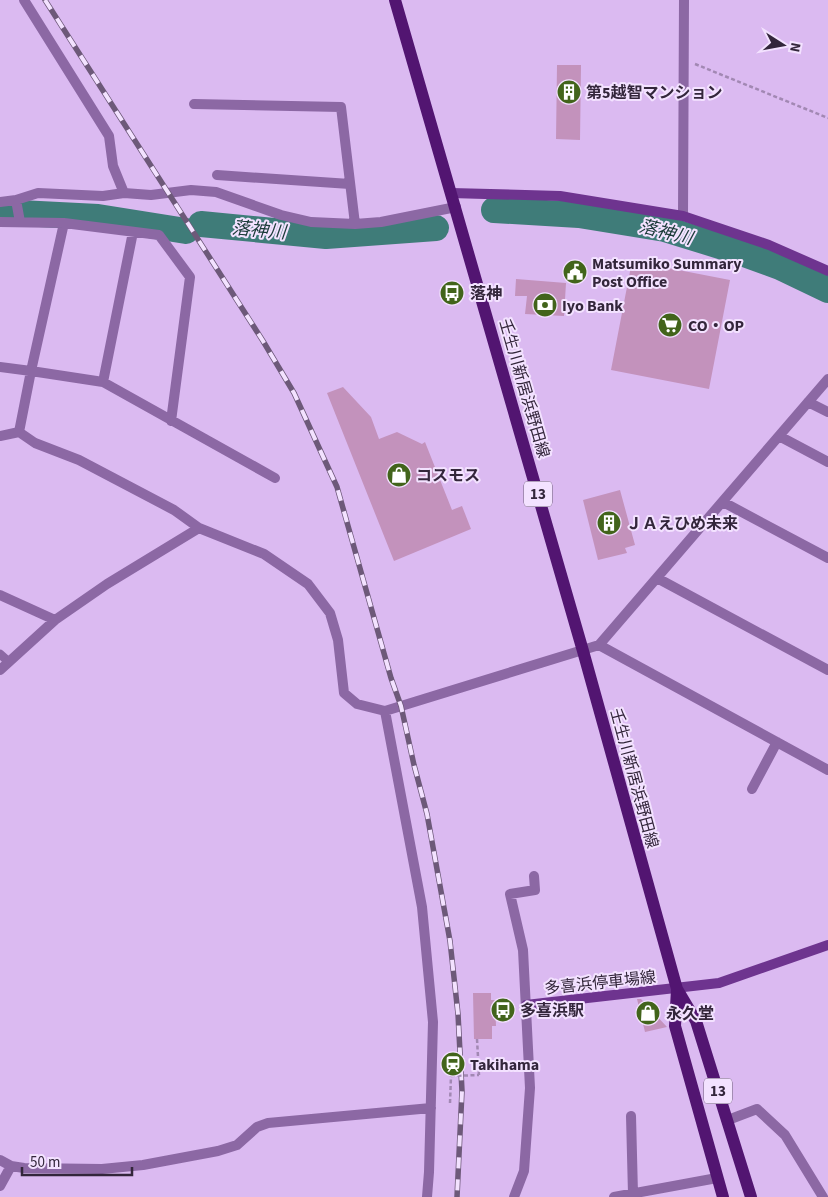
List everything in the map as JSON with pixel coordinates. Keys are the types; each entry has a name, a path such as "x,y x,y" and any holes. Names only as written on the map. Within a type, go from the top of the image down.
{"main road":[{"name":"壬生川新居浜野田線","path":"395,0 583,651 676,989 696,1022 728,1120 750,1197"},
{"name":"壬生川新居浜野田線","path":"676,989 675,1026 723,1197"}],"street":[{"path":"24,0 109,136 113,166 124,193"},
{"path":"683,216 684,0"},
{"path":"194,104 341,108 355,224"},
{"path":"217,176 350,184"},
{"path":"0,202 16,200 38,193 103,196 124,193 151,196 191,190 216,192 296,219 311,222 355,224 381,222 456,207"},
{"path":"452,193 560,196 683,216 769,245 828,272"},
{"path":"16,200 20,222"},
{"path":"0,222 64,223 159,236 190,277 171,421"},
{"path":"19,432 64,223"},
{"path":"103,382 133,232"},
{"path":"0,367 103,382 276,478"},
{"path":"0,436 19,432 35,443 79,460 174,510 199,528 264,554 308,584 330,613 338,640 344,693 357,704 385,711 599,645 828,379"},
{"path":"808,402 828,412"},
{"path":"779,436 828,462"},
{"path":"723,502 828,558"},
{"path":"0,670 55,620 107,584 199,528"},
{"path":"657,578 828,670"},
{"path":"0,595 55,620"},
{"path":"599,645 828,770"},
{"path":"385,711 422,907 433,1022 430,1172 427,1197"},
{"path":"752,789 777,742"},
{"path":"514,1197 524,1171 530,1088 523,950 510,894 535,890 534,876"},
{"name":"多喜浜停車場線","path":"526,1005 719,983 828,945"},
{"path":"0,1160 11,1166 24,1168 102,1169 143,1165 218,1151 237,1145 257,1127 268,1123 431,1108"},
{"path":"728,1120 757,1109 785,1136 823,1197"},
{"path":"631,1116 633,1194"},
{"path":"0,1186 11,1166"},
{"path":"614,1197 647,1194 717,1178"}],"lane":[{"path":"0,654 9,662"}],"path":[{"path":"684,60 828,118"},
{"path":"496,1006 526,1005"},
{"path":"450,1103 451,1076 479,1075 477,1039"}],"building":[{"name":"第5越智マンション","path":"557,65 581,65 580,140 556,139"},
{"name":"CO・OP","path":"632,261 730,280 709,389 611,370"},
{"name":"Iyo Bank","path":"516,279 566,283 564,316 525,314 527,296 515,296"},
{"name":"コスモス","path":"343,387 371,417 379,439 397,432 422,444 425,442 452,510 462,506 471,529 394,561 327,393"},
{"name":"ＪＡえひめ未来","path":"620,490 635,545 625,548 627,553 598,560 583,500"},
{"path":"473,993 491,993 491,1000 495,1000 496,1026 492,1026 492,1039 474,1039"},
{"name":"永久堂","path":"637,999 641,999 667,1027 645,1032"}],"waterway":[{"name":"落神川","path":"494,210 579,215 665,229 780,267 828,290"},
{"name":"落神川","path":"0,212 98,217 186,231"},
{"name":"落神川","path":"201,224 326,236 436,228"}],"railway":[{"path":"45,0 263,341 294,393 337,487 391,678 401,706 427,814 450,941 458,1014 462,1091 457,1197"}],"place":[{"name":"第5越智マンション","path":"569,92"},
{"name":"Matsumiko Summary Post Office","path":"575,272"},
{"name":"落神","path":"452,293"},
{"name":"Iyo Bank","path":"545,305"},
{"name":"CO・OP","path":"670,325"},
{"name":"コスモス","path":"399,475"},
{"name":"ＪＡえひめ未来","path":"609,523"},
{"name":"多喜浜駅","path":"503,1010"},
{"name":"永久堂","path":"648,1013"},
{"name":"Takihama","path":"453,1064"}]}
